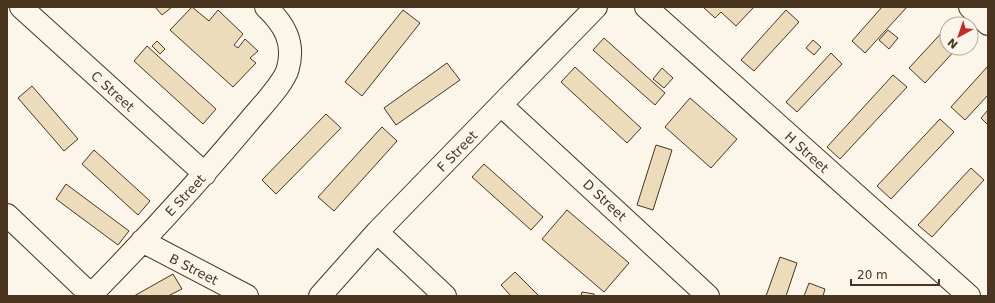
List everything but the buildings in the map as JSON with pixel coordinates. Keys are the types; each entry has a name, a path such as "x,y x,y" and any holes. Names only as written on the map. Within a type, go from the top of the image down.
{"street":[{"name":"C Street","path":"21,7 205,174"},
{"name":"E Street","path":"91,295 205,174 275,91 288,69 290,43 280,20 266,7"},
{"name":"F Street","path":"320,296 377,232 596,7"},
{"name":"H Street","path":"646,7 969,296"},
{"path":"970,7 988,24"},
{"name":"D Street","path":"501,105 708,296"},
{"path":"7,215 91,295"},
{"path":"377,232 445,296"},
{"name":"B Street","path":"142,241 247,296"}]}
